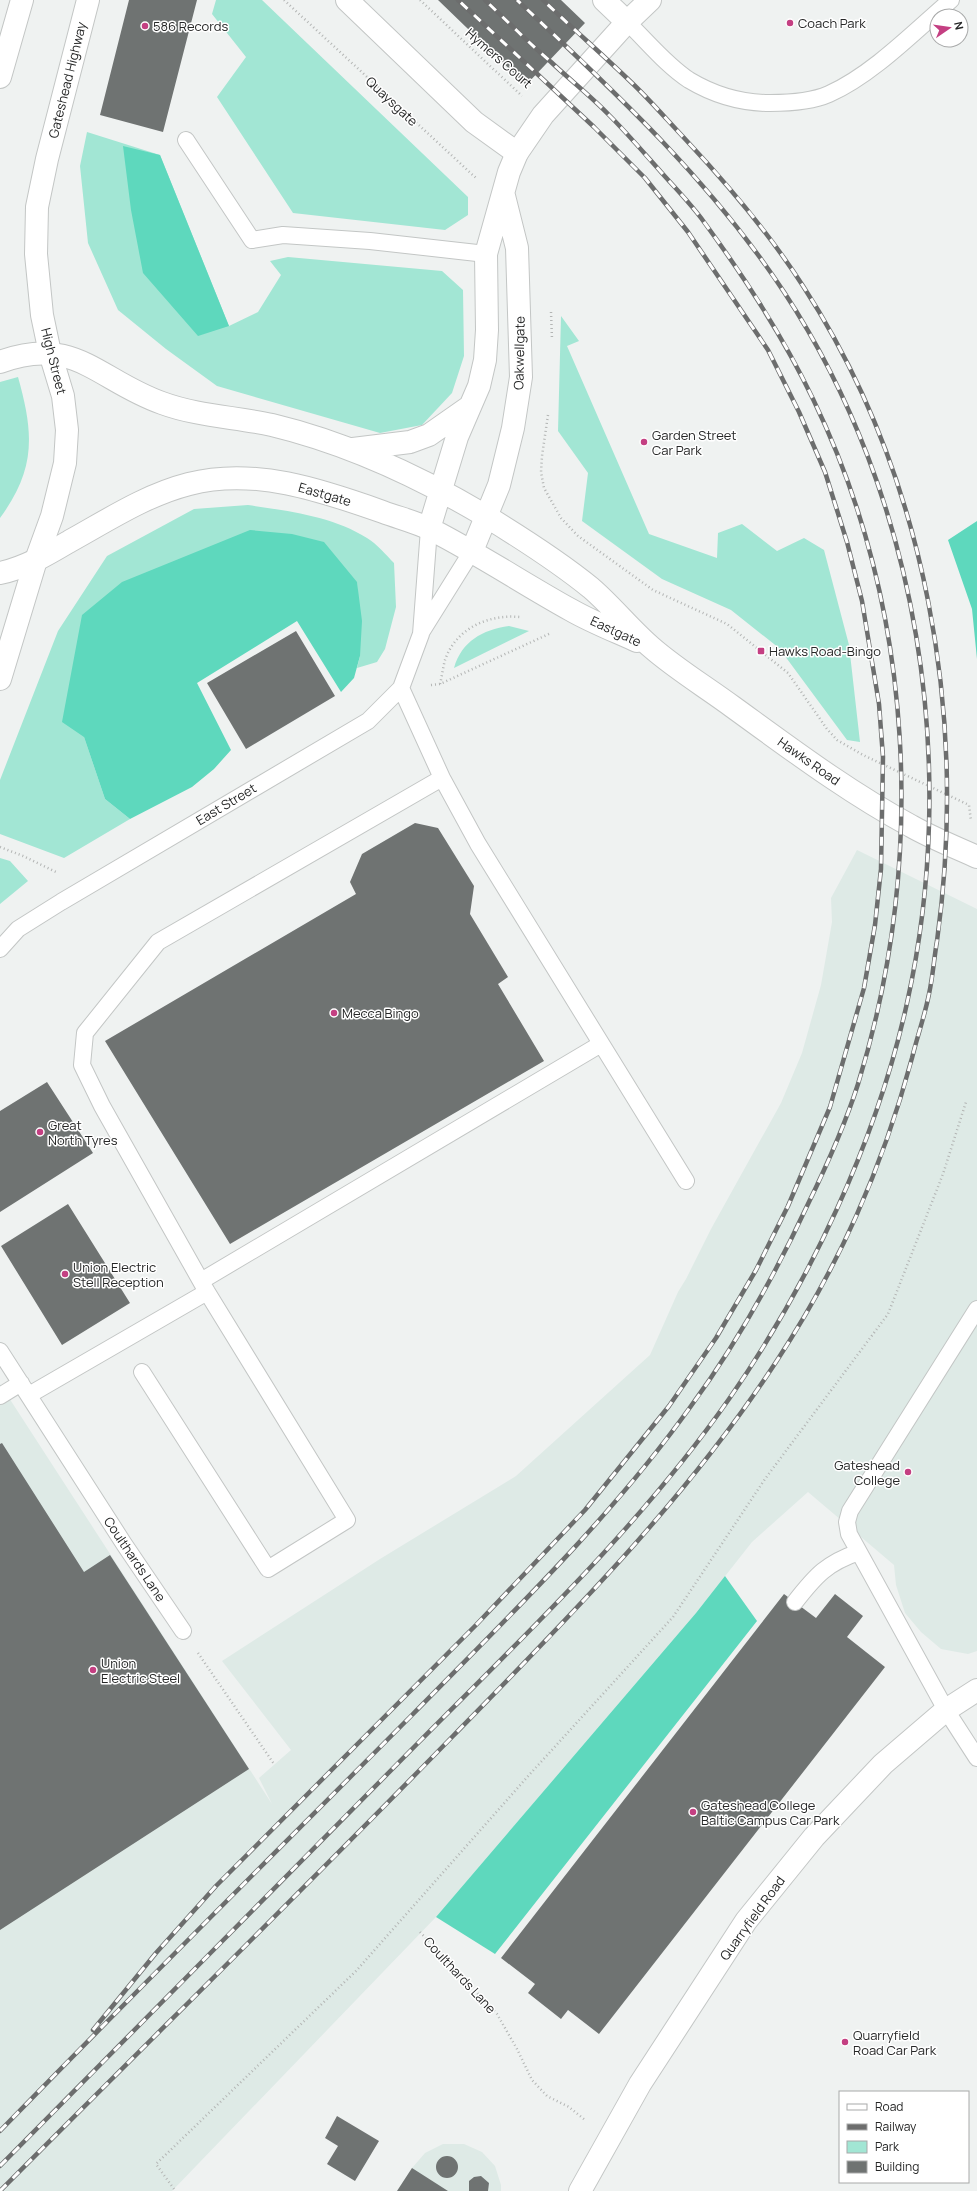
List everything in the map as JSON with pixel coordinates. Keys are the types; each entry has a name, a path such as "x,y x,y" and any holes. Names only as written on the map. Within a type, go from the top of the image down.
{"main road":[{"path":"0,77 22,0"},
{"name":"Gateshead Highway","path":"47,160 88,0"},
{"path":"347,0 474,122 517,152"},
{"path":"604,0 627,22"},
{"name":"Oakwellgate","path":"429,529 442,491 457,437 479,386 485,360 486,254 490,232 504,196 509,172 517,152 543,115 627,22 650,0"},
{"name":"High Street","path":"36,560 54,508 64,464 67,430 63,396 50,352 42,314 36,254 37,207 47,160"},
{"name":"Oakwellgate","path":"472,552 499,485 514,428 521,377 517,248 504,196"},
{"path":"0,362 31,354 50,352"},
{"name":"Eastgate","path":"50,352 76,359 160,403 182,409 272,425 352,449 442,491 486,516 568,571 592,590 651,647"},
{"path":"352,449 410,442 429,435 470,406"},
{"name":"Eastgate","path":"0,573 36,560 154,496 188,484 215,479 243,478 270,480 321,490 429,529 472,552 571,610 651,647"},
{"path":"0,678 36,560"},
{"name":"Hawks Road","path":"651,647 813,765 847,787 912,827 977,857"},
{"name":"Quarryfield Road","path":"580,2191 640,2084 746,1921 814,1837 883,1764 946,1710 977,1690"}],"lane":[{"path":"627,22 673,67 688,79 710,90 734,99 759,103 784,103 806,100 828,94 848,84 865,73 952,0"},
{"path":"186,140 252,240 283,235 370,241 486,254"},
{"name":"East Street","path":"421,634 429,529"},
{"name":"East Street","path":"0,949 18,929 85,887 368,720 401,688 421,634 472,552"},
{"path":"401,688 442,778 478,844 686,1181"},
{"path":"142,1372 268,1569 348,1520 204,1286 102,1106 82,1065 85,1033 158,942 442,778"},
{"path":"0,1396 25,1389 204,1286 601,1044"},
{"path":"977,1309 850,1511 847,1522 849,1534 946,1710 977,1758"},
{"name":"Coulthards Lane","path":"0,1350 120,1537 183,1631"},
{"path":"795,1602 822,1570 838,1559 859,1552"}],"path":[{"name":"Quaysgate","path":"284,0 472,175 504,196"},
{"name":"Hymers Court","path":"420,0 525,99"},
{"path":"546,434 541,472 544,488 561,518 578,536 653,590 728,624 788,674 827,729 837,740 863,755 969,805 973,828"},
{"path":"440,684 445,659 454,643 465,632 479,623 492,618 507,616 528,620"},
{"path":"401,688 440,684 553,632"},
{"path":"0,847 23,856 85,887"},
{"path":"174,2189 156,2164 356,1971 530,1774 673,1617 765,1479 888,1314 943,1174 966,1102"},
{"path":"183,1631 274,1764"},
{"name":"Coulthards Lane","path":"420,1932 497,2014 517,2049 532,2080 547,2096 569,2107 609,2140"}],"shaded area":[{"path":"857,850 977,909 977,1651 968,1654 941,1649 921,1632 905,1613 896,1585 894,1565 808,1492 752,1542 696,1613 436,1917 172,2191 0,2191 0,1384 272,1804 259,1778 291,1750 222,1661 380,1559 516,1476 650,1355 678,1292 781,1103 802,1053 821,985 832,922 831,898"},
{"path":"443,2144 464,2144 482,2152 495,2166 501,2185 501,2191 397,2191 412,2168 425,2153"}],"green space":[{"path":"216,0 262,0 468,197 468,215 445,230 293,213 217,97 246,57 212,14"},
{"path":"87,132 160,155 229,326 258,312 281,275 270,261 288,257 442,271 463,290 464,356 452,393 422,425 380,433 217,386 166,349 118,310 88,243 80,166"},
{"path":"123,146 160,155 229,326 198,336 143,273 131,210"},
{"path":"561,316 579,341 567,346 649,534 717,558 718,533 742,524 777,551 804,538 824,550 849,645 860,742 847,740 779,648 731,610 662,579 582,521 588,473 558,431"},
{"path":"18,377 27,416 29,434 26,467 12,500 0,518 0,382"},
{"path":"248,505 325,519 339,524 371,540 394,563 396,607 385,649 377,662 357,668 360,656 357,582 84,737 105,799 130,819 64,858 0,834 0,780 58,631 107,556 194,509"},
{"path":"977,521 977,659 972,609 948,540"},
{"path":"250,530 292,534 324,542 357,582 362,621 360,656 354,678 341,692 297,621 197,683 231,750 214,769 192,787 130,819 105,799 84,737 62,722 82,615 122,582"},
{"path":"509,626 529,631 454,668 462,651 474,638 490,630"},
{"path":"0,858 10,861 28,881 0,904"},
{"path":"725,1576 757,1621 495,1954 436,1917 696,1613"}],"building":[{"path":"129,0 197,0 163,132 100,115"},
{"path":"438,0 561,0 585,23 526,85"},
{"path":"296,631 335,696 246,749 207,683"},
{"name":"Mecca Bingo","path":"415,823 438,828 474,886 470,914 508,977 498,984 544,1061 230,1244 105,1041 356,894 350,882 362,854"},
{"name":"Great North Tyres","path":"47,1082 93,1153 0,1212 0,1111"},
{"name":"Union Electric Stell Reception","path":"68,1204 130,1303 62,1345 1,1246"},
{"name":"Union Electric Steel","path":"2,1443 84,1572 110,1555 249,1769 0,1930 0,1444"},
{"name":"Gateshead College Baltic Campus Car Park","path":"784,1594 816,1618 835,1594 863,1616 847,1637 885,1667 599,2034 568,2010 561,2019 528,1993 535,1984 501,1958"},
{"path":"337,2116 379,2141 355,2181 327,2164 338,2146 325,2138"},
{"path":"447,2156 455,2159 458,2167 455,2175 447,2178 439,2175 436,2167 439,2159"},
{"path":"412,2168 448,2191 397,2191"},
{"path":"481,2176 489,2183 488,2191 469,2191 469,2181 474,2177"}],"railway":[{"path":"93,2030 156,1953 216,1886 476,1625 585,1510 669,1406 716,1338 756,1270 788,1206 830,1107 864,988 875,925 881,869 883,757 879,704 862,601 847,542 825,472 799,412 768,350 688,232 645,178 594,127 458,0"},
{"path":"0,2131 522,1604 593,1527 660,1448 708,1382 740,1333 782,1257 829,1160 847,1115 858,1084 880,999 894,912 901,824 900,737 890,649 873,564 847,480 813,399 789,353 749,286 699,215 602,108 534,47 485,0"},
{"path":"0,2166 541,1619 620,1535 695,1446 729,1399 758,1355 813,1259 837,1209 859,1158 878,1106 894,1055 907,1003 922,913 929,820 927,727 916,635 896,544 868,456 830,372 784,292 725,212 693,174 625,103 517,0"},
{"path":"0,2191 341,1850 539,1647 624,1557 703,1462 741,1413 776,1362 820,1290 839,1253 856,1216 887,1139 900,1099 929,994 937,941 945,856 947,771 941,686 928,601 908,518 881,437 846,360 803,286 748,210 702,157 645,96 543,0"}],"place":[{"name":"Coach Park","path":"790,23"},
{"name":"586 Records","path":"145,26"},
{"name":"Garden Street Car Park","path":"644,442"},
{"name":"Hawks Road-Bingo","path":"761,651"},
{"name":"Mecca Bingo","path":"334,1013"},
{"name":"Great North Tyres","path":"40,1132"},
{"name":"Union Electric Stell Reception","path":"65,1274"},
{"name":"Gateshead College","path":"908,1472"},
{"name":"Union Electric Steel","path":"93,1670"},
{"name":"Gateshead College Baltic Campus Car Park","path":"693,1812"},
{"name":"Quarryfield Road Car Park","path":"845,2042"}]}
